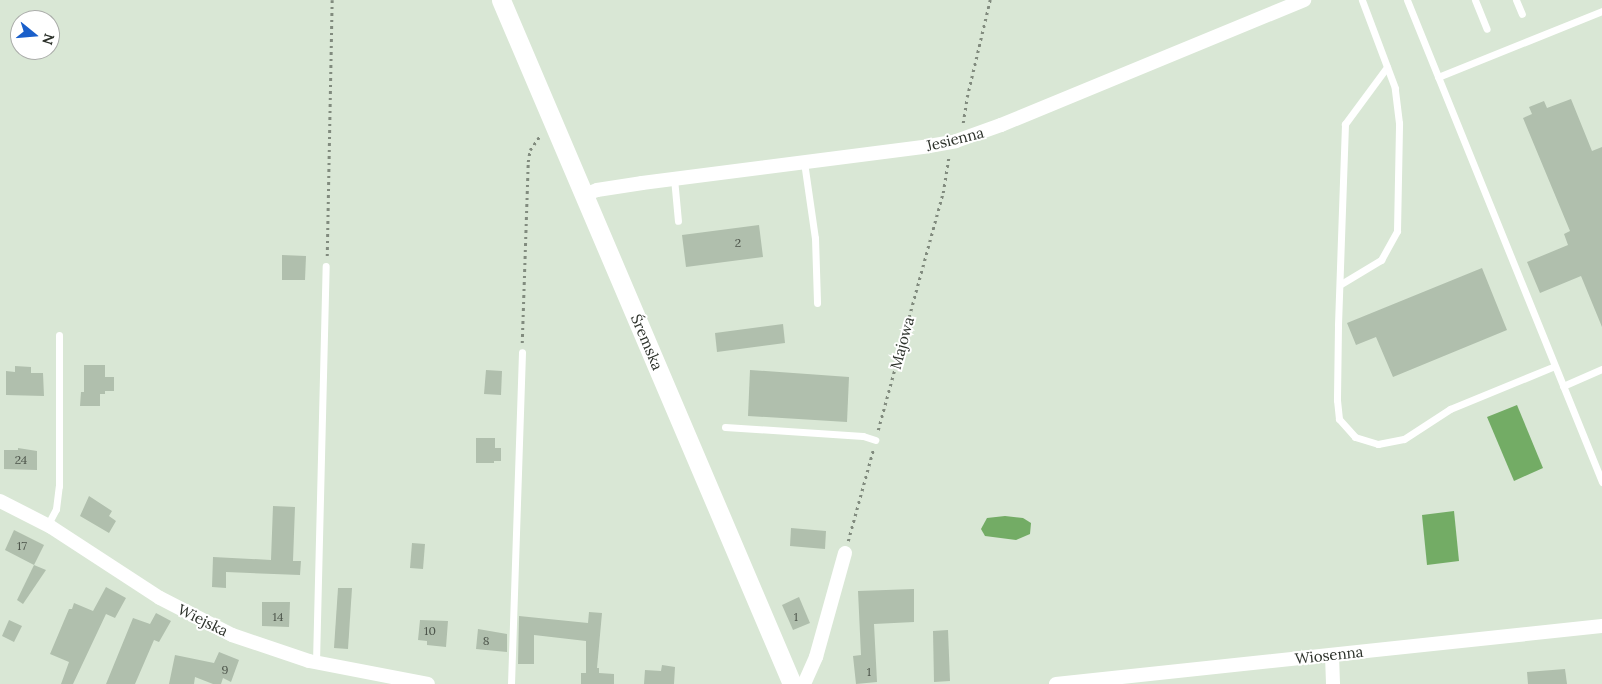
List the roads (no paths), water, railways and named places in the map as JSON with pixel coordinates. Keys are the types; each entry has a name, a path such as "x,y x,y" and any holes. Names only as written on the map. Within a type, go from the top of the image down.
{"main road":[{"name":"Śremska","path":"501,0 792,684"}],"street":[{"name":"Jesienna","path":"584,195 603,189 674,178 956,141 1010,122 1304,0"},
{"name":"Wiejska","path":"0,500 47,526 140,586 195,617 251,642 316,663 428,684"},
{"path":"804,684 818,652 845,553"},
{"name":"Wiosenna","path":"1056,684 1602,626"},
{"path":"1332,655 1333,684"}],"lane":[{"path":"1341,284 1381,260 1396,231 1398,123 1395,88 1362,0"},
{"path":"1407,0 1602,482"},
{"path":"1475,0 1487,28"},
{"path":"1516,0 1522,14"},
{"path":"1438,77 1602,11"},
{"path":"1387,66 1345,124 1337,400 1339,419 1355,437 1378,444 1404,439 1450,409 1555,366"},
{"path":"804,162 815,238 817,302"},
{"path":"674,178 678,221"},
{"path":"316,663 326,266"},
{"path":"47,526 56,509 59,486 59,335"},
{"path":"511,684 522,352"},
{"path":"1563,386 1602,369"},
{"path":"725,427 863,436 875,440"}]}
